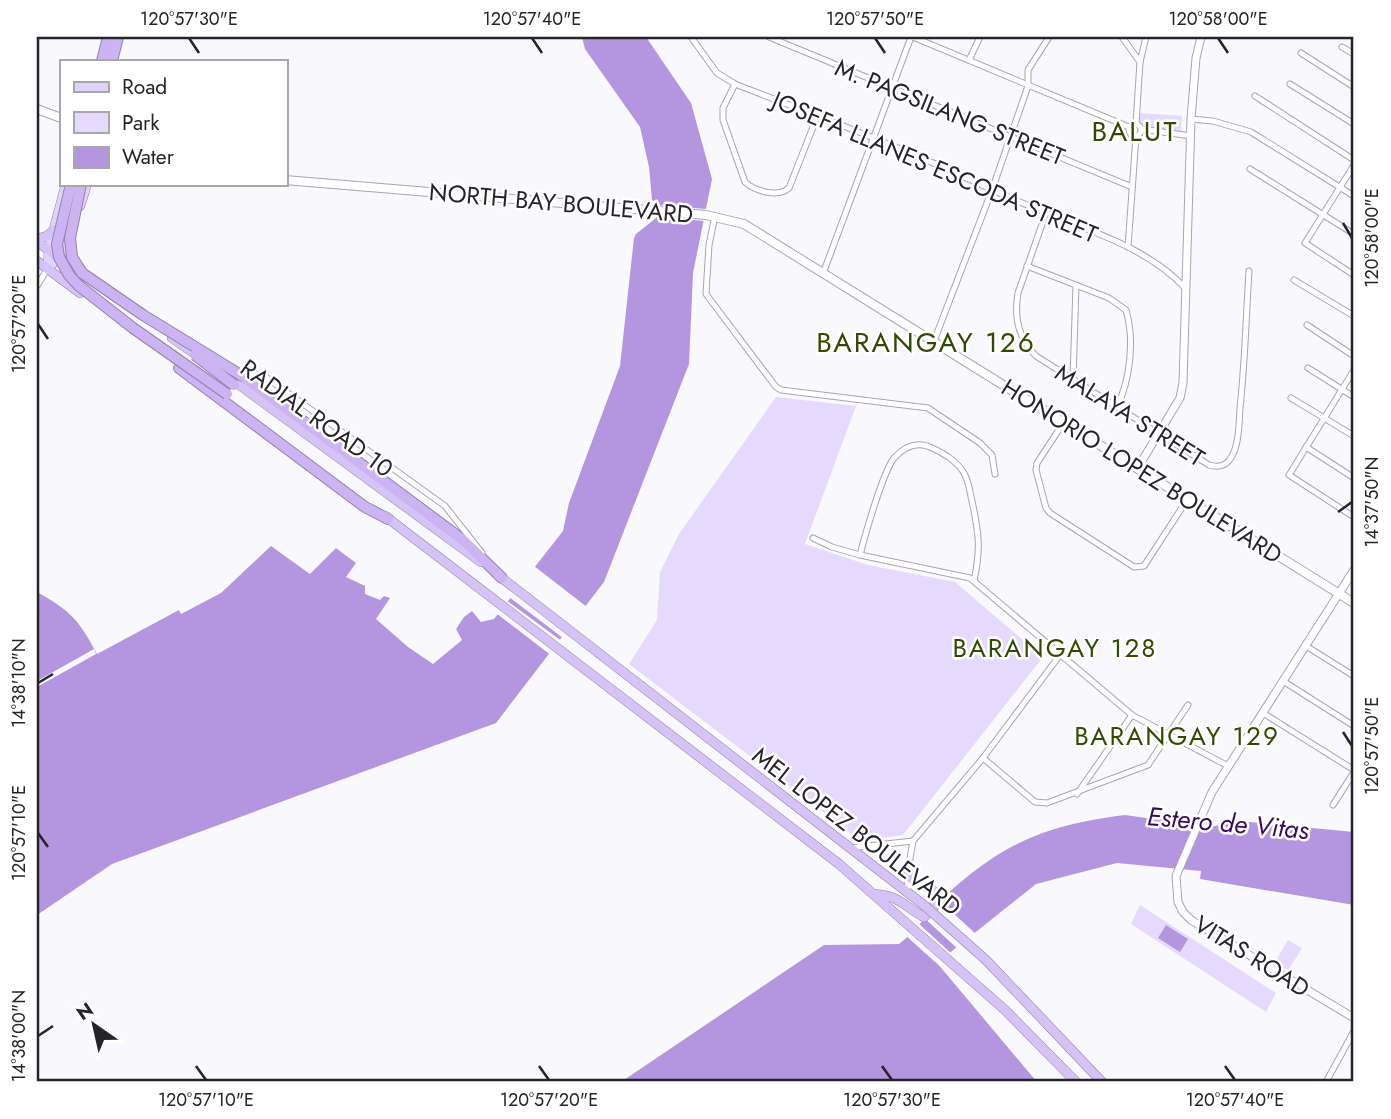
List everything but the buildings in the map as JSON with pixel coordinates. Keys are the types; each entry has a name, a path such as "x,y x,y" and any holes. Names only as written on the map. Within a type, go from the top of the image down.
{"highway":[{"path":"100,60 106,37"},
{"path":"113,60 119,37"},
{"path":"68,186 57,244 59,257 78,285 179,368 365,507 388,519"},
{"path":"81,186 70,230 74,261 88,278 244,377 463,540 502,578"},
{"path":"37,240 54,230"},
{"name":"RADIAL ROAD 10","path":"37,240 79,274 222,372 502,578 570,632"},
{"path":"66,240 68,252 79,274"},
{"name":"RADIAL ROAD 10","path":"37,261 388,519 558,650"},
{"path":"133,328 230,389 143,315"},
{"path":"211,387 222,372"},
{"name":"MEL LOPEZ BOULEVARD","path":"570,632 925,906 986,960 1102,1082"},
{"name":"MEL LOPEZ BOULEVARD","path":"558,650 781,819 874,894 1005,1010 1076,1082"},
{"path":"874,894 891,895 924,917 941,900 941,895 907,876"}],"main road":[{"path":"37,109 60,118"},
{"name":"NORTH BAY BOULEVARD","path":"287,180 710,216 744,224 824,271"},
{"path":"48,268 49,248 67,186"},
{"path":"48,268 60,257 86,186"},
{"name":"HONORIO LOPEZ BOULEVARD","path":"824,271 1354,603"}],"street":[{"name":"JOSEFA LLANES ESCODA STREET","path":"691,37 717,73 735,84 918,156 1045,214 1128,247 1173,275 1187,291"},
{"name":"M. PAGSILANG STREET","path":"769,37 1132,187"},
{"path":"824,271 912,37 1129,127 1139,126 1191,136"},
{"path":"969,60 980,37"},
{"path":"934,341 992,190 1028,86 1028,70 1049,37"},
{"path":"1122,37 1140,62"},
{"path":"1128,247 1136,136 1140,134 1140,62 1146,37"},
{"path":"1137,468 1180,398 1183,383 1191,119 1196,58 1201,37"},
{"path":"1342,47 1354,54"},
{"path":"1301,53 1354,88"},
{"path":"735,84 723,108 723,120 745,182 750,187 776,193 785,192 789,188 817,117"},
{"path":"1290,84 1354,124"},
{"path":"1255,96 1354,163 1305,243 1354,275"},
{"path":"1191,119 1213,121 1247,130 1354,195"},
{"path":"1129,127 1130,134 1136,136"},
{"path":"1250,170 1354,234"},
{"name":"MALAYA STREET","path":"1045,214 1016,304 1018,329 1028,349 1216,467 1231,459 1235,450 1249,271"},
{"path":"710,216 706,294 776,387 781,390 928,408 980,443 992,455 995,474"},
{"path":"1027,266 1109,298 1126,310 1130,362 1127,382 1117,407"},
{"path":"37,286 48,268"},
{"path":"1294,280 1354,316"},
{"path":"1073,379 1076,285"},
{"path":"1307,325 1354,356"},
{"path":"1308,368 1354,397"},
{"path":"1354,370 1289,475 1354,517"},
{"path":"222,372 263,375 445,506 502,578"},
{"path":"1291,398 1354,436"},
{"path":"1063,422 1037,463 1036,470 1046,508 1134,567 1144,566 1187,500"},
{"path":"860,555 867,527 891,463 901,451 912,445 923,445 949,458 959,465 965,474 979,536 980,548 974,581"},
{"path":"1306,447 1354,478"},
{"path":"813,538 860,555 959,574 974,581 1132,715 1228,766 1354,570"},
{"path":"1306,646 1354,676"},
{"path":"908,892 907,876 913,841 983,758 1060,655"},
{"path":"1283,681 1354,726"},
{"path":"983,758 1035,802 1047,803 1077,794 1148,765 1188,705"},
{"path":"1263,713 1354,771 1333,805"},
{"path":"1077,794 1132,715"},
{"name":"VITAS ROAD","path":"1228,766 1204,810 1176,876 1178,902 1191,920 1354,1018"},
{"path":"849,848 913,841"},
{"path":"1326,1082 1354,1031"}],"green space":[{"path":"1140,113 1182,116 1181,132 1143,128 1139,121"},
{"path":"776,397 856,406 805,544 868,565 955,582 1043,657 903,835 861,841 629,664 657,620 660,572 679,534"},
{"path":"1140,905 1276,993 1266,1012 1131,924"},
{"path":"1288,940 1302,948 1288,971 1275,962"}],"water":[{"path":"582,37 646,37 691,103 712,179 693,273 689,364 604,582 496,723 112,864 37,915 37,592 73,617 97,654 179,610 181,614 221,593 271,546 310,574 336,548 356,563 346,577 365,586 365,594 380,600 384,596 390,598 376,619 408,647 433,664 462,640 456,629 472,611 481,622 494,619 563,531 569,503 620,366 634,238 656,218 657,203 652,200 649,167 640,127 585,49"},
{"path":"1125,815 1210,827 1239,821 1354,832 1354,905 1200,879 1201,871 1117,863 1036,884 937,963 1037,1082 621,1082 824,945 899,944 947,894 1009,848 1050,830"},
{"path":"1166,925 1188,939 1180,952 1158,938"}],"pier":[{"path":"657,205 706,209 705,221 656,217"},
{"path":"534,566 587,607 563,638 509,597"},
{"path":"506,600 563,642 552,656 496,613"},
{"path":"94,649 96,654 37,687 37,681"},
{"path":"938,899 977,935 959,950 922,916"},
{"path":"917,922 953,955 941,964 952,977 905,935"}],"district":[{"name":"BALUT","path":"1135,131"},
{"name":"BARANGAY 126","path":"926,342"},
{"name":"BARANGAY 128","path":"1055,648"},
{"name":"BARANGAY 129","path":"1177,736"}],"water label":[{"name":"Estero de Vitas","path":"1228,823"}]}
